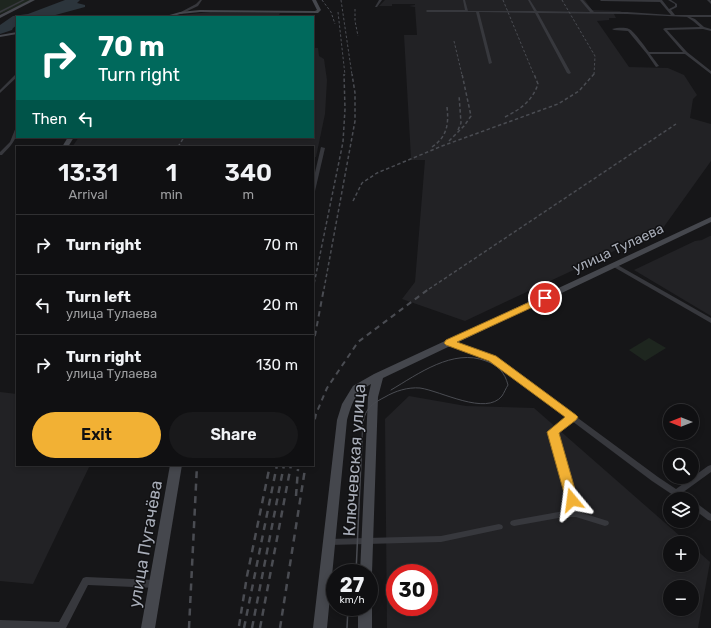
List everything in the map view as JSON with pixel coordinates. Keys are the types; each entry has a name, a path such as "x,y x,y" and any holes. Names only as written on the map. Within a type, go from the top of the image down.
{"main road":[{"path":"0,17 33,0"},
{"path":"170,16 180,13 209,11 316,12 319,8 314,0"},
{"path":"0,36 16,33"},
{"name":"улица Тулаева","path":"378,376 711,219"},
{"name":"Ключевская улица","path":"366,564 373,397 378,376"},
{"name":"Ключевская улица","path":"320,628 344,415 347,404 357,388 378,376"},
{"name":"улица Пугачёва","path":"148,628 176,466"},
{"path":"365,616 365,628"}],"street":[{"path":"0,12 24,0"},
{"path":"188,9 194,0"},
{"path":"180,13 197,5 201,0"},
{"path":"376,6 381,0"},
{"path":"464,0 467,12"},
{"path":"529,0 569,73"},
{"path":"581,0 593,13"},
{"path":"601,0 660,1 674,16"},
{"path":"669,0 676,4 676,6 669,10"},
{"path":"708,0 711,3"},
{"path":"0,6 10,7"},
{"path":"427,11 639,13 674,16 711,16"},
{"path":"477,12 490,63"},
{"path":"684,16 694,20 703,28"},
{"path":"694,20 703,16"},
{"path":"711,30 703,28 664,28 686,53 711,73"},
{"path":"614,29 629,30 657,66"},
{"path":"648,53 686,53"},
{"path":"0,92 16,76"},
{"path":"0,154 12,142 16,131"},
{"path":"314,188 323,148"},
{"path":"614,265 711,321"},
{"path":"449,343 493,358 655,479 675,492"},
{"path":"572,417 553,432 576,514"},
{"path":"678,492 711,468"},
{"path":"699,509 711,518"},
{"path":"514,523 564,514 576,514 605,523"},
{"path":"329,542 441,540 500,527"},
{"path":"0,624 62,626 86,581 156,584"}],"shaded area":[{"path":"0,0 34,0 0,14"},
{"path":"65,0 80,0 77,3 85,5 85,7 52,16 16,16 16,26 12,30 0,34 0,25 13,16 28,14"},
{"path":"385,0 585,0 592,10 620,11 622,12 613,12 616,18 597,21 629,67 668,68 684,75 697,95 693,99 690,118 711,124 711,161 663,228 465,321 402,299 415,282 425,160 411,160 404,35 417,35 415,7 409,6 415,4 392,4 392,6 379,6"},
{"path":"210,12 280,13 278,16 180,16"},
{"path":"314,48 318,48 319,56 324,59 327,80 325,114 316,157 314,157 314,146 73,146 78,138 314,138"},
{"path":"710,236 711,316 634,270 695,241 702,240"},
{"path":"649,338 666,348 645,361 629,350"},
{"path":"0,392 16,394 16,466 90,466 33,584 0,581"},
{"path":"409,396 466,406 534,408 663,521 663,528 671,528 680,536 663,536 663,572 699,572 699,552 710,562 698,628 387,628 387,616 438,616 438,564 386,564 385,419"}],"tram line":[{"path":"362,439 363,424 368,409 378,401 397,391 420,388 463,401 485,404 495,402 502,396 508,385 503,373 494,365 474,358 461,358 449,360 424,370 391,390"},
{"path":"356,564 362,438"},
{"path":"347,628 348,616"}],"railway":[{"path":"322,0 331,12 335,24"},
{"path":"341,0 352,75"},
{"path":"503,0 534,75"},
{"path":"562,0 595,56 594,75"},
{"path":"355,9 355,21 358,36"},
{"path":"338,12 345,75"},
{"path":"454,41 462,75"},
{"path":"314,284 343,142 345,109 344,74"},
{"path":"324,289 355,121 355,93 352,74"},
{"path":"449,141 464,126 471,116 462,74"},
{"path":"505,117 521,108 533,95 538,84 534,74"},
{"path":"353,201 362,183 377,173 442,146 558,104 579,91 594,74"},
{"path":"458,130 461,123 459,95"},
{"path":"432,147 441,139 446,130 448,119 447,107"},
{"path":"429,289 676,124"},
{"path":"179,146 183,138"},
{"path":"314,341 324,288"},
{"path":"314,424 316,414 327,388 358,342 430,288"},
{"path":"189,628 197,466"},
{"path":"239,626 247,576 270,466"},
{"path":"244,628 277,466"},
{"path":"252,628 284,466"},
{"path":"260,628 291,466"},
{"path":"296,496 298,469"},
{"path":"280,628 305,469"}],"route":[{"path":"545,298 449,343 493,358 572,417 553,432 572,500"}]}
